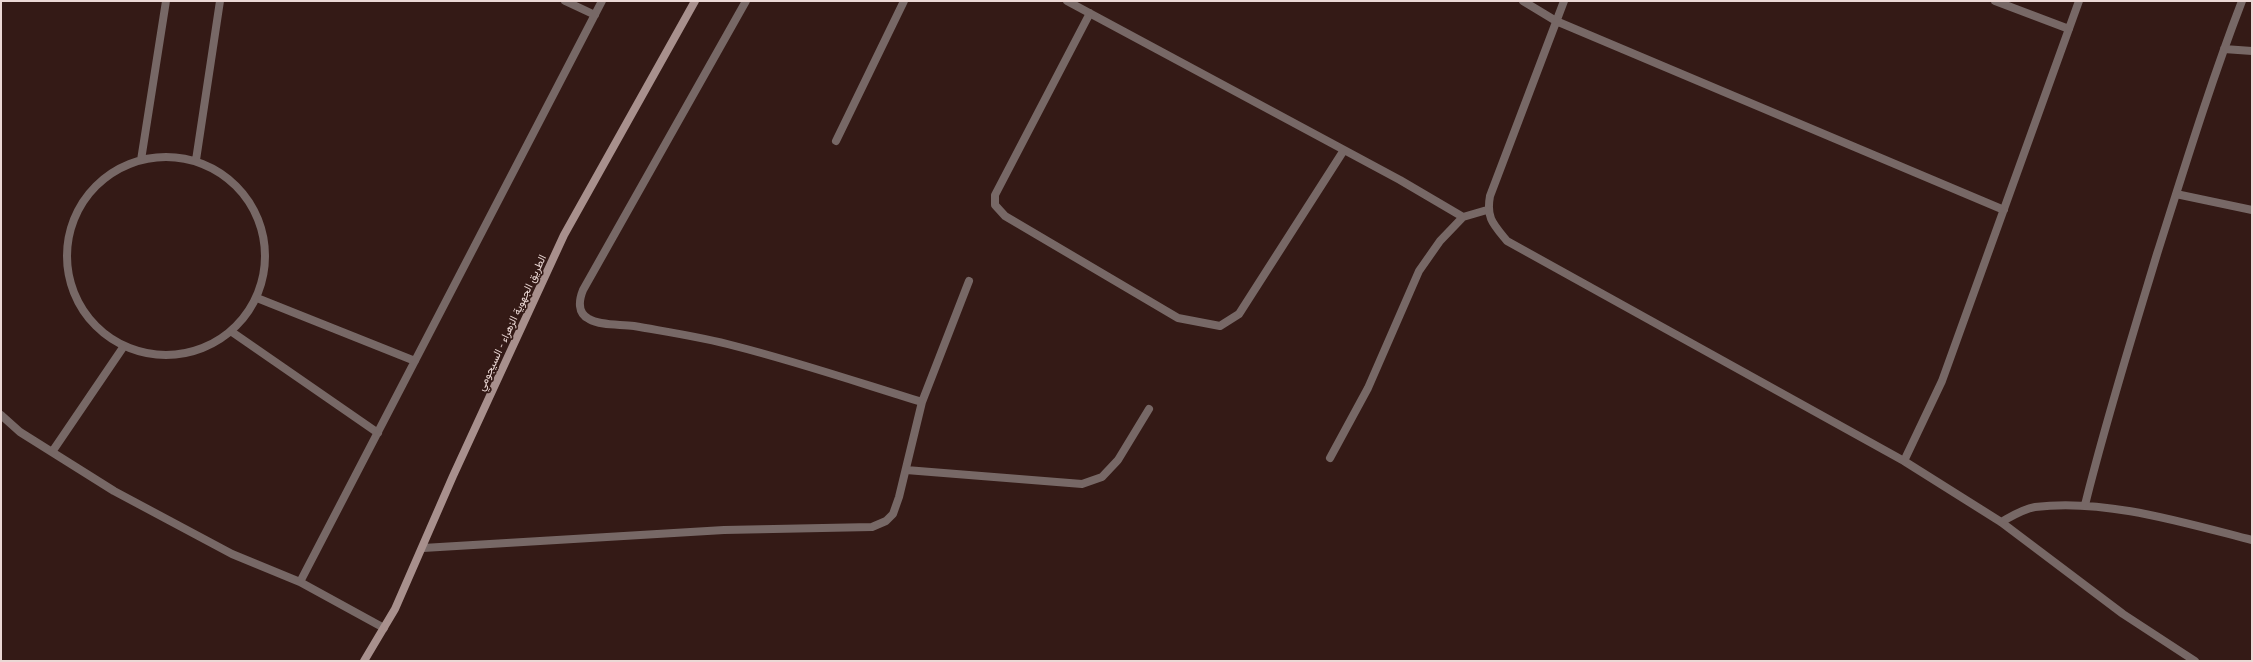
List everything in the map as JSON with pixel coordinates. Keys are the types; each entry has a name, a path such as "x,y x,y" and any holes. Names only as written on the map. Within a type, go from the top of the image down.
{"main road":[{"name":"الطريق الجهوية الزهراء - السيجومي","path":"364,661 384,628 423,548 453,476 564,235 695,1"}],"street":[{"path":"142,160 166,1"},
{"path":"196,160 220,1"},
{"path":"565,1 595,15"},
{"path":"300,582 602,1"},
{"path":"746,1 584,290 580,298 580,306 583,314 589,319 597,322 633,326 735,346 922,402"},
{"path":"836,141 904,1"},
{"path":"1067,1 1400,180 1463,217"},
{"path":"1523,1 1556,21 2004,210"},
{"path":"1564,1 1490,196 1487,210 1494,225 1507,240 1904,461 2001,522 2123,614 2195,661"},
{"path":"1995,1 2069,29"},
{"path":"1904,461 1942,381 2079,1"},
{"path":"2084,505 2107,416 2176,194 2224,49 2242,1"},
{"path":"1090,13 995,195 995,205 1006,216 1178,318 1220,326 1239,314 1344,150"},
{"path":"2224,49 2252,50"},
{"path":"160,155 196,160 216,169 245,193 262,226 266,262 257,298 246,316 232,332 199,351 161,356 124,346 92,322 71,288 66,247 77,208 103,177 142,160 160,155"},
{"path":"2176,194 2252,210"},
{"path":"1330,458 1368,388 1419,271 1440,241 1463,217 1487,210"},
{"path":"423,548 724,530 872,527 886,521 892,514 906,470 922,402 969,282"},
{"path":"257,298 415,361"},
{"path":"232,332 378,433"},
{"path":"52,452 124,346"},
{"path":"906,470 1082,484 1102,477 1118,460 1149,409"},
{"path":"1,415 20,432 114,491 232,554 300,582 384,628"},
{"path":"2001,522 2016,513 2034,508 2084,505 2179,521 2252,540"}]}
